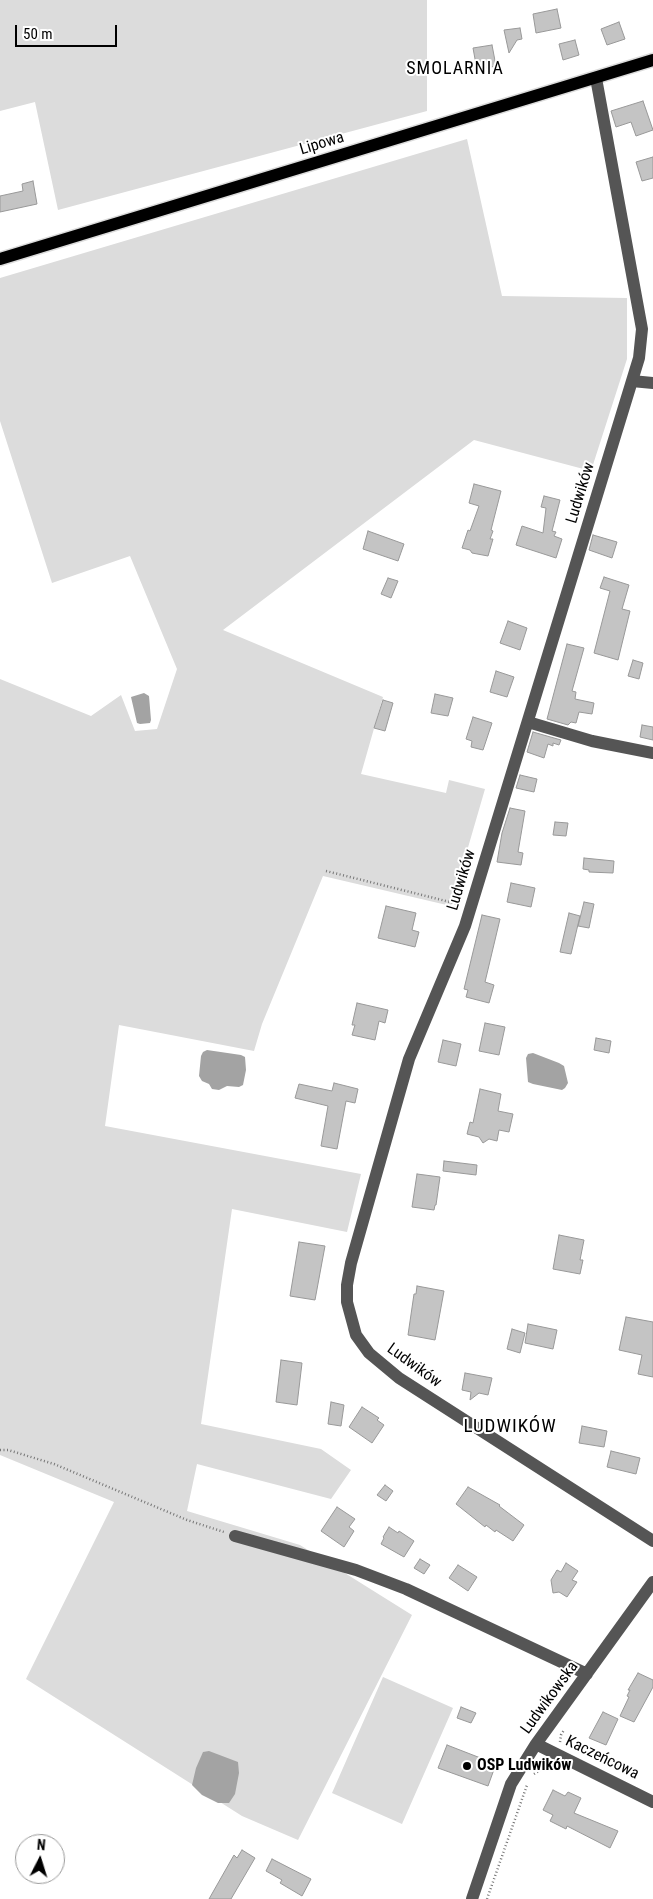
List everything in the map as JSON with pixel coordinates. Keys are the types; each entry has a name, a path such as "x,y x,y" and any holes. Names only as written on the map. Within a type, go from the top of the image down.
{"main road":[{"name":"Lipowa","path":"0,259 653,60"}],"street":[{"name":"Ludwików","path":"596,78 642,329 640,352 465,926 409,1059 351,1263 347,1285 347,1302 356,1335 369,1353 399,1378 653,1541"},
{"path":"632,381 653,383"},
{"path":"528,722 592,741 653,753"},
{"path":"235,1536 356,1570 406,1589 587,1674"},
{"name":"Ludwikowska","path":"472,1899 511,1784 536,1744 653,1582"},
{"name":"Kaczeńcowa","path":"536,1744 653,1802"}],"path":[{"path":"326,871 470,908"},
{"path":"0,1450 8,1450 54,1464 187,1520 235,1536"},
{"path":"487,1899 530,1777 549,1764"}],"shaded area":[{"path":"0,0 427,0 427,111 58,210 35,102 0,111"},
{"path":"467,139 502,296 627,298 627,359 591,471 474,440 223,630 383,697 361,774 446,793 449,780 485,789 451,906 323,876 262,1024 254,1051 119,1025 105,1126 361,1174 347,1232 232,1209 201,1424 321,1449 351,1470 331,1499 197,1464 187,1511 300,1545 412,1615 298,1840 242,1816 26,1679 114,1502 0,1455 0,679 91,716 121,695 135,731 157,729 177,669 130,556 52,583 0,421 0,278"},
{"path":"144,693 149,696 151,720 150,723 140,724 137,723 131,697"},
{"path":"207,1050 245,1057 246,1070 243,1085 239,1087 227,1086 219,1090 212,1089 209,1084 202,1081 199,1076 201,1056"},
{"path":"533,1053 564,1066 568,1083 565,1088 562,1090 528,1082 526,1058 528,1054"},
{"path":"383,1677 453,1708 402,1824 332,1793"},
{"path":"209,1751 238,1762 239,1773 235,1794 229,1803 218,1803 202,1795 192,1785 196,1768 203,1752"}],"building":[{"path":"557,9 561,28 536,33 533,14"},
{"path":"619,22 625,39 607,45 601,29"},
{"path":"520,28 522,39 517,40 509,53 504,30"},
{"path":"575,40 579,55 563,60 559,44"},
{"path":"492,45 496,66 477,70 473,48"},
{"path":"643,101 653,130 636,136 631,122 616,127 611,111"},
{"path":"653,157 653,178 642,181 636,162"},
{"path":"33,181 37,204 0,212 0,196 23,191 22,184"},
{"path":"474,484 501,491 491,530 493,531 490,539 493,539 488,556 472,553 470,550 462,548 479,506 469,503"},
{"path":"544,496 560,500 552,531 556,532 554,536 562,539 556,558 516,545 522,526 543,533 546,508 541,507"},
{"path":"368,531 404,544 398,561 363,549"},
{"path":"593,535 617,542 612,558 589,550"},
{"path":"604,577 629,585 622,609 630,611 618,660 594,653 610,591 600,588"},
{"path":"388,578 398,581 391,598 381,594"},
{"path":"508,621 527,628 520,650 500,643"},
{"path":"567,644 584,648 572,691 576,692 575,699 594,703 592,714 579,712 576,723 571,722 568,725 547,719"},
{"path":"633,660 643,663 639,679 628,676"},
{"path":"496,671 514,677 507,697 490,692"},
{"path":"435,694 453,698 448,716 431,713"},
{"path":"383,700 393,703 385,731 374,728"},
{"path":"473,717 492,723 483,750 471,747 472,741 466,739"},
{"path":"642,725 653,727 653,740 640,737"},
{"path":"533,732 561,740 559,745 553,743 553,746 548,744 544,758 527,752"},
{"path":"520,775 537,779 534,792 516,788"},
{"path":"510,808 525,811 518,852 523,853 521,865 497,862 502,833"},
{"path":"555,822 568,823 566,836 553,835"},
{"path":"584,858 614,861 613,873 589,872 589,870 583,869"},
{"path":"511,883 535,888 531,907 507,902"},
{"path":"584,902 594,904 589,928 578,926"},
{"path":"386,906 416,913 412,930 419,932 415,947 378,938"},
{"path":"569,913 580,916 571,954 560,952"},
{"path":"482,915 500,919 485,982 494,985 489,1003 466,997 468,990 464,989"},
{"path":"357,1003 388,1010 385,1023 379,1021 375,1040 352,1035 355,1025 352,1025"},
{"path":"485,1023 505,1027 499,1055 479,1051"},
{"path":"596,1038 611,1041 609,1053 594,1050"},
{"path":"443,1040 461,1044 456,1066 438,1062"},
{"path":"334,1083 358,1089 355,1103 346,1101 337,1149 321,1146 328,1106 295,1098 299,1084 332,1091"},
{"path":"480,1089 501,1094 498,1111 513,1114 509,1132 499,1130 497,1141 489,1139 483,1143 479,1137 467,1134 470,1122 473,1123"},
{"path":"444,1161 477,1165 476,1175 443,1171"},
{"path":"417,1174 440,1177 434,1210 412,1207"},
{"path":"559,1235 584,1240 580,1260 583,1260 580,1274 553,1269"},
{"path":"299,1242 325,1246 315,1300 290,1296"},
{"path":"417,1286 444,1291 435,1340 408,1335 414,1294 416,1294"},
{"path":"626,1317 653,1322 653,1377 638,1374 642,1355 619,1350"},
{"path":"528,1324 557,1330 553,1349 525,1343"},
{"path":"512,1329 525,1333 520,1353 507,1349"},
{"path":"281,1360 302,1363 297,1405 276,1402"},
{"path":"465,1373 492,1378 488,1395 479,1393 470,1400 471,1392 462,1390"},
{"path":"331,1402 344,1405 341,1426 328,1424"},
{"path":"362,1407 379,1418 377,1420 384,1425 372,1443 349,1427"},
{"path":"582,1426 607,1431 604,1447 579,1443"},
{"path":"611,1451 640,1458 636,1474 607,1467"},
{"path":"385,1485 393,1491 386,1501 377,1495"},
{"path":"468,1487 500,1505 524,1525 513,1541 486,1525 485,1527 456,1504"},
{"path":"337,1507 355,1519 349,1527 354,1531 344,1547 321,1531"},
{"path":"389,1527 414,1541 404,1557 381,1544"},
{"path":"420,1559 430,1565 424,1574 414,1568"},
{"path":"566,1563 578,1571 572,1580 577,1582 567,1597 559,1592 553,1593 551,1580 557,1570 561,1572"},
{"path":"458,1565 477,1577 468,1591 449,1578"},
{"path":"638,1673 653,1680 653,1687 634,1722 620,1716 629,1697 627,1696 630,1690 628,1690"},
{"path":"461,1707 476,1713 471,1723 457,1718"},
{"path":"603,1712 618,1719 606,1745 589,1738"},
{"name":"OSP Ludwików","path":"447,1745 496,1764 488,1786 438,1768"},
{"path":"553,1790 565,1796 568,1792 581,1798 574,1813 618,1831 610,1848 567,1826 566,1829 550,1821 553,1815 543,1810"},
{"path":"242,1850 255,1858 231,1899 209,1899 234,1855 237,1858"},
{"path":"272,1859 311,1879 302,1896 280,1883 282,1880 266,1871"}],"place":[{"name":"OSP Ludwików","path":"467,1766"}],"district":[{"name":"SMOLARNIA","path":"455,69"},
{"name":"LUDWIKÓW","path":"510,1427"}]}
